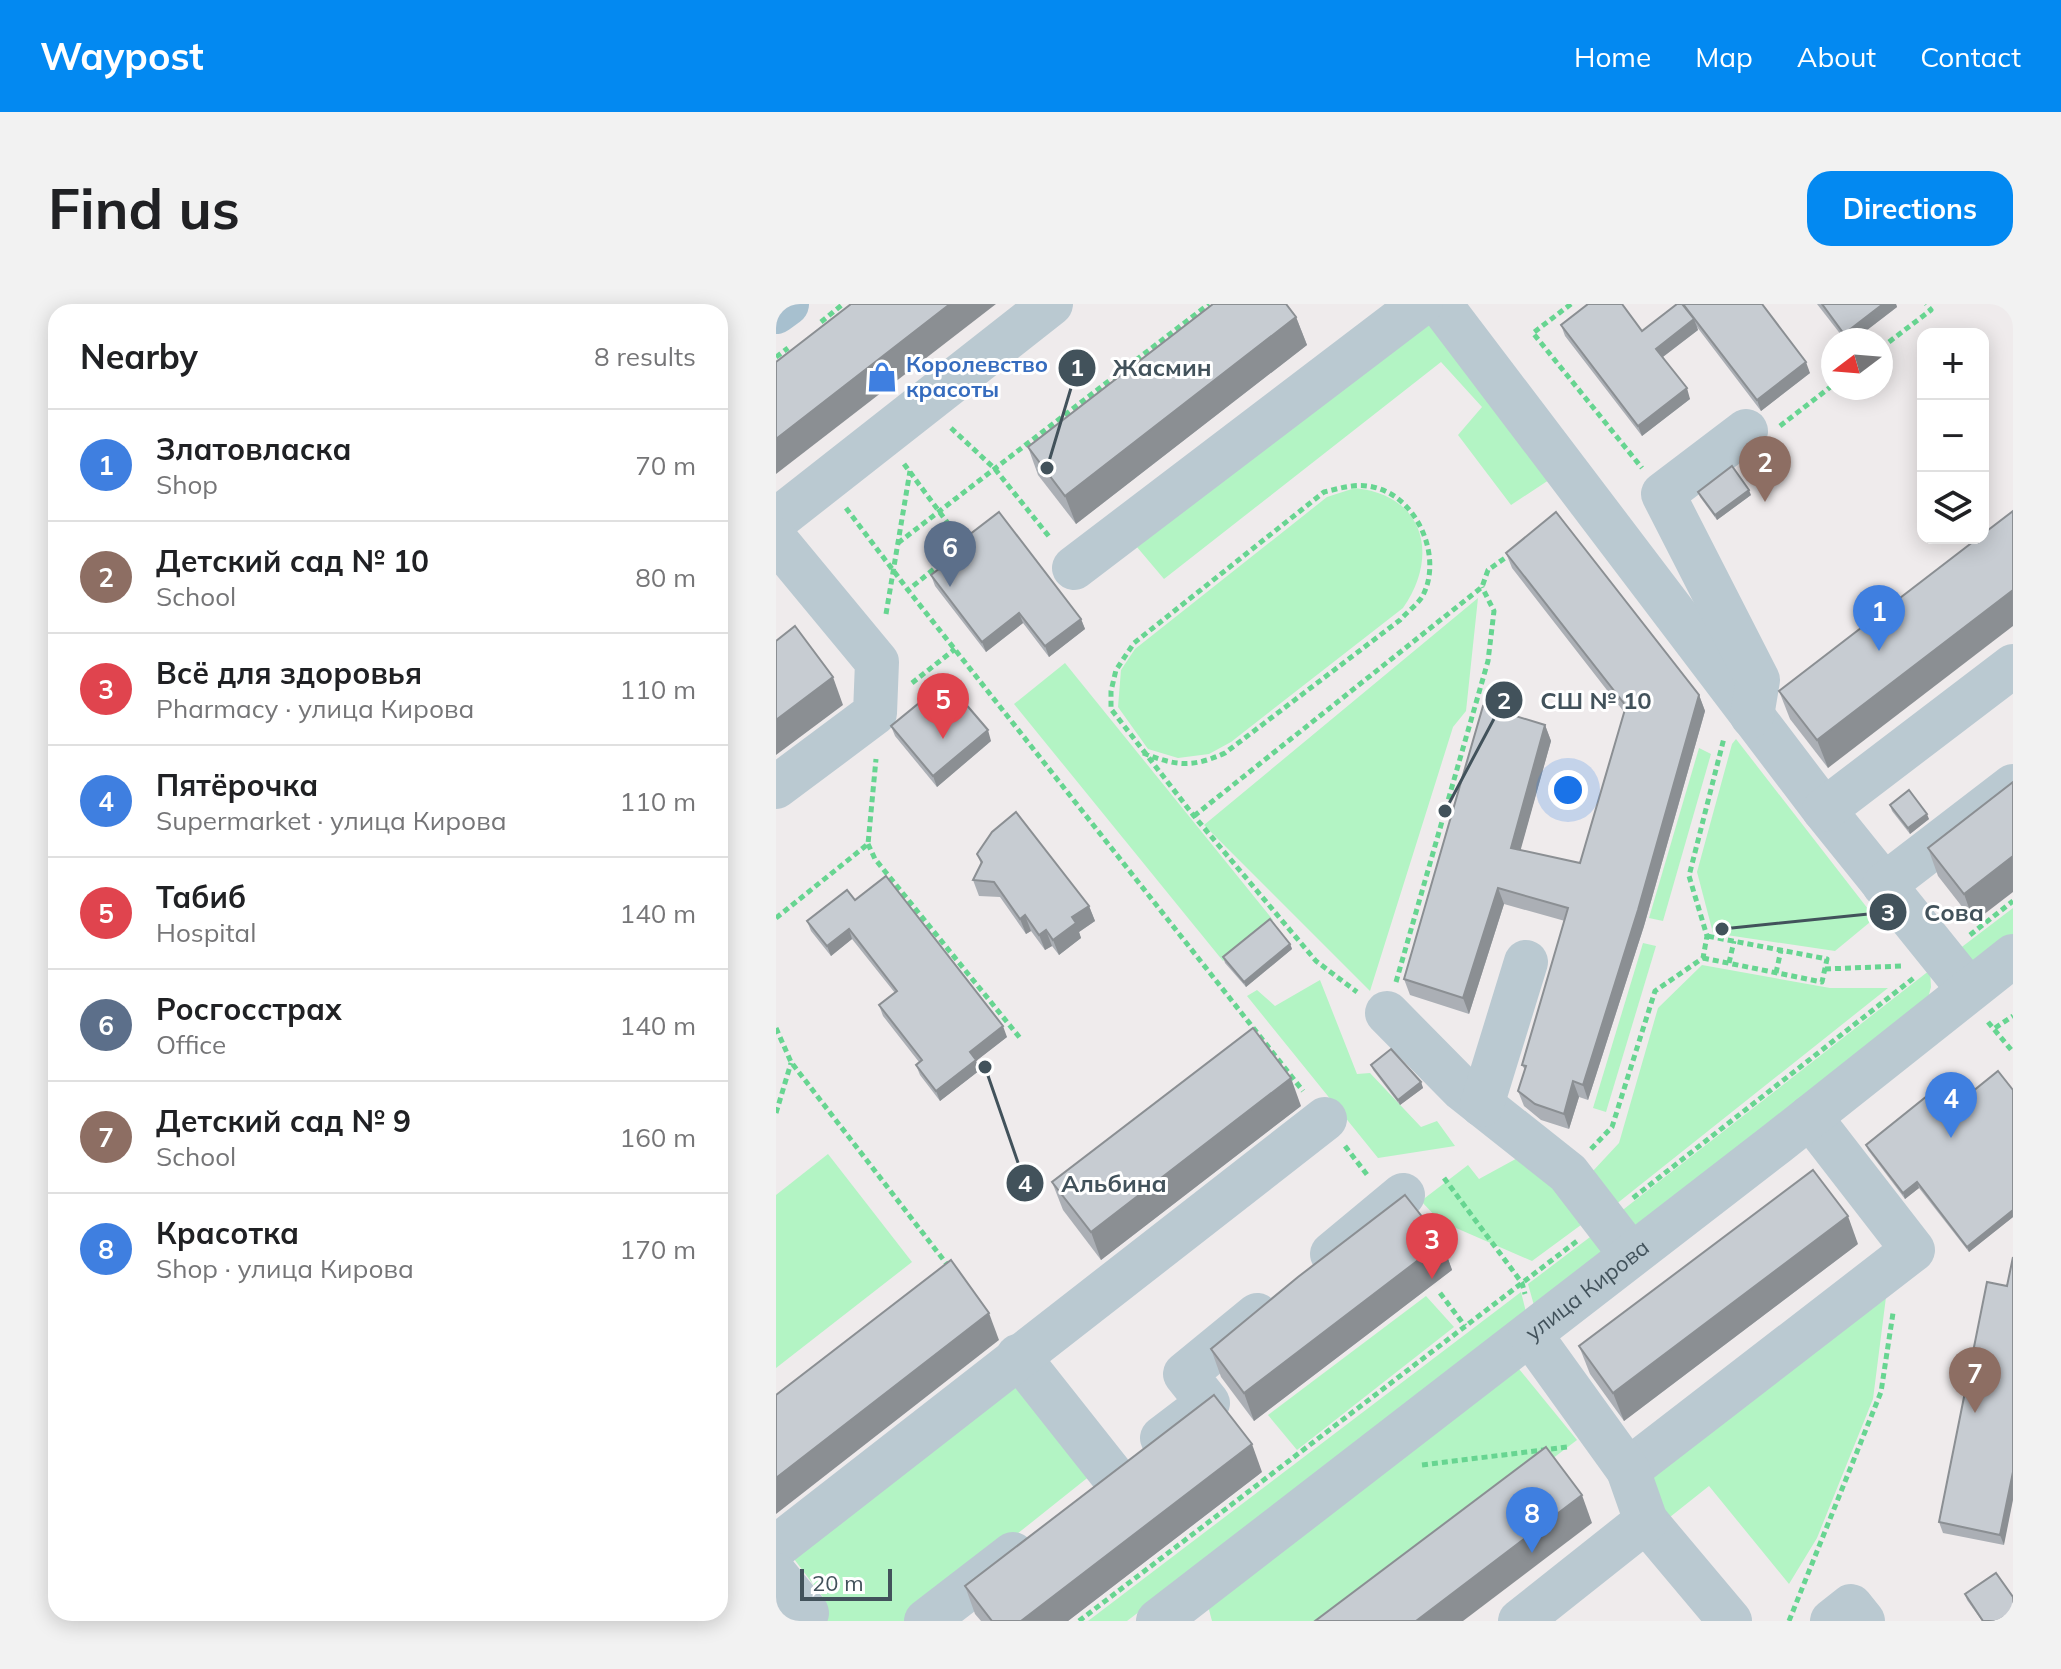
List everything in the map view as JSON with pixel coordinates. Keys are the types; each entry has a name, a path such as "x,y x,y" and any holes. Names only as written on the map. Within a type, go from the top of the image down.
{"main road":[{"path":"776,312 787,304"}],"street":[{"path":"776,520 1051,304"},
{"path":"1074,568 1421,304"},
{"path":"1440,304 1739,724 1824,810 1884,885 1936,961 1969,990"},
{"path":"1739,724 1758,680 1663,494 1746,431"},
{"path":"776,540 877,662 875,713 776,787"},
{"path":"1824,810 2013,666"},
{"path":"1739,724 1800,679"},
{"path":"1884,885 2013,786"},
{"name":"улица Кирова","path":"1181,1615 1360,1466 2013,956"},
{"path":"1482,1105 1526,962"},
{"path":"1387,1013 1462,1089 1568,1173 1631,1255"},
{"path":"1618,1456 1913,1250 1810,1117"},
{"path":"776,1547 1325,1119"},
{"path":"1018,1356 1100,1486 1208,1403 1185,1374 1397,1200"},
{"path":"1533,1332 1618,1456 1646,1521 1730,1621"},
{"path":"1520,1621 1646,1521"},
{"path":"926,1621 1038,1534"},
{"path":"776,1575 807,1613"},
{"path":"1832,1621 1851,1606 1863,1621"}],"path":[{"path":"898,543 1209,304"},
{"path":"1571,304 1533,333 1663,494"},
{"path":"1893,339 1931,310 1926,304"},
{"path":"1746,431 1773,432 1821,394"},
{"path":"925,404 995,469 1074,568"},
{"path":"883,436 964,545 908,590"},
{"path":"877,662 910,471"},
{"path":"826,481 893,571 1325,1119 1397,1200"},
{"path":"1143,753 1176,763 1202,764 1225,753 1400,620 1422,598 1429,570 1428,545 1416,518 1398,498 1377,487 1355,484 1324,492 1134,643 1116,670 1111,691 1111,709 1143,753 1316,961 1387,1013 1488,661 1494,611 1482,587"},
{"path":"1194,816 1482,587 1488,570 1523,545"},
{"path":"955,649 875,713 876,758 868,844 875,859 1020,1038"},
{"path":"1568,1173 1612,1127 1655,991 1703,958 1707,936 1689,876 1739,724"},
{"path":"776,918 868,844"},
{"path":"1079,1621 1604,1220 2013,901"},
{"path":"1703,958 1822,982 1827,959 1707,936"},
{"path":"1729,963 1734,941"},
{"path":"1776,973 1781,950"},
{"path":"1825,969 1936,961"},
{"path":"1995,1028 2013,1016"},
{"path":"776,1028 791,1062 952,1271"},
{"path":"776,1113 791,1062"},
{"path":"1444,1178 1522,1283 1533,1332"},
{"path":"1789,1621 1881,1392 1901,1258"},
{"path":"1440,1293 1465,1326"},
{"path":"1296,1456 1338,1458 1360,1466"},
{"path":"1421,1465 1618,1456"}],"green space":[{"path":"1434,304 1561,472 1511,505 1458,435 1482,407 1441,362 1164,579 1131,540"},
{"path":"1355,488 1378,493 1397,502 1410,515 1419,531 1421,568 1403,608 1231,742 1209,754 1178,758 1148,749 1118,707 1121,670 1135,649 1327,497"},
{"path":"1478,598 1466,711 1453,727 1370,991 1204,825"},
{"path":"1065,663 1273,920 1223,961 1014,704"},
{"path":"1736,739 1875,918 1835,951 1713,933 1697,872 1732,744"},
{"path":"1699,748 1711,754 1663,921 1649,918"},
{"path":"2013,908 2013,941 1981,965 1950,956"},
{"path":"1643,943 1656,946 1606,1112 1593,1108"},
{"path":"1702,965 1830,988 1888,988 1610,1209 1592,1172 1619,1143 1658,1008"},
{"path":"1930,970 1931,987 1927,1002 1638,1229 1615,1216"},
{"path":"1320,980 1357,1074 1370,1073 1421,1127 1437,1121 1455,1146 1378,1158 1247,996 1257,990 1275,1006"},
{"path":"828,1154 912,1262 776,1368 776,1195"},
{"path":"1523,1155 1585,1222 1532,1261 1440,1221 1421,1201 1468,1165 1479,1179"},
{"path":"1598,1231 1605,1244 1601,1257 1535,1309 1528,1284"},
{"path":"1521,1292 1527,1316 1127,1621 1088,1621"},
{"path":"1426,1296 1454,1327 1297,1450 1268,1415"},
{"path":"1886,1297 1873,1399 1817,1538 1789,1584 1709,1486 1665,1521 1633,1478"},
{"path":"1519,1369 1577,1440 1338,1621 1212,1621 1208,1606"},
{"path":"1013,1371 1096,1471 908,1621 798,1621 825,1600 788,1551"}],"building":[{"path":"851,304 950,304 776,439 776,362"},
{"path":"1213,304 1286,304 1296,317 1065,496 1028,447"},
{"path":"1588,304 1622,304 1642,331 1677,304 1682,304 1694,319 1656,349 1687,388 1638,426 1561,325"},
{"path":"1683,304 1762,304 1806,362 1757,400"},
{"path":"1822,304 1883,304 1852,328 1840,328"},
{"path":"1732,466 1749,490 1715,515 1698,492"},
{"path":"2013,511 2013,590 1817,740 1779,691 1970,544 1989,544 1989,529"},
{"path":"999,512 1081,619 1045,646 1019,613 982,642 931,575 957,555 952,548"},
{"path":"1556,512 1699,695 1638,910 1583,1085 1573,1081 1564,1114 1535,1104 1518,1091 1526,1066 1522,1065 1568,908 1498,888 1463,998 1404,979 1483,706 1545,725 1511,848 1580,863 1626,706 1506,553"},
{"path":"795,626 833,677 776,720 776,641"},
{"path":"946,681 988,730 933,776 891,726"},
{"path":"2013,782 2013,856 1964,894 1928,848"},
{"path":"1909,790 1927,814 1908,828 1890,805"},
{"path":"1016,812 1089,906 1072,917 1076,923 1053,940 1046,930 1039,935 1025,915 1020,919 994,882 973,880 982,862 977,854 992,832"},
{"path":"886,876 1003,1026 970,1052 976,1060 936,1091 916,1065 922,1060 879,1005 897,991 849,929 827,946 807,921 847,890 855,900"},
{"path":"1270,919 1290,944 1244,982 1223,957"},
{"path":"1253,1028 1291,1078 1091,1232 1052,1182"},
{"path":"1391,1049 1421,1082 1398,1100 1371,1065"},
{"path":"1998,1071 2013,1090 2013,1210 1967,1247 1917,1182 1903,1193 1866,1145 1937,1088 1952,1108"},
{"path":"1813,1170 1848,1216 1613,1393 1579,1346"},
{"path":"1405,1195 1442,1242 1244,1393 1211,1349"},
{"path":"2013,1257 2013,1472 2000,1535 1939,1522 1987,1282 2007,1286"},
{"path":"951,1260 989,1313 776,1478 776,1395"},
{"path":"1214,1395 1252,1444 1021,1621 992,1621 965,1586"},
{"path":"1546,1447 1582,1495 1416,1621 1315,1621"},
{"path":"1996,1573 2013,1597 2013,1621 1983,1621 1965,1594"}],"place":[{"name":"Королевство красоты","path":"882,377"},
{"name":"Жасмин","path":"1047,468"},
{"name":"Детский сад № 10","path":"1765,502"},
{"name":"Росгосстрах","path":"950,587"},
{"name":"Златовласка","path":"1879,651"},
{"name":"Табиб","path":"943,739"},
{"name":"СШ № 10","path":"1445,811"},
{"name":"Сова","path":"1722,929"},
{"name":"Альбина","path":"985,1067"},
{"name":"Пятёрочка","path":"1951,1138"},
{"name":"Всё для здоровья","path":"1432,1279"},
{"name":"Детский сад № 9","path":"1975,1413"},
{"name":"Красотка","path":"1532,1553"}]}
